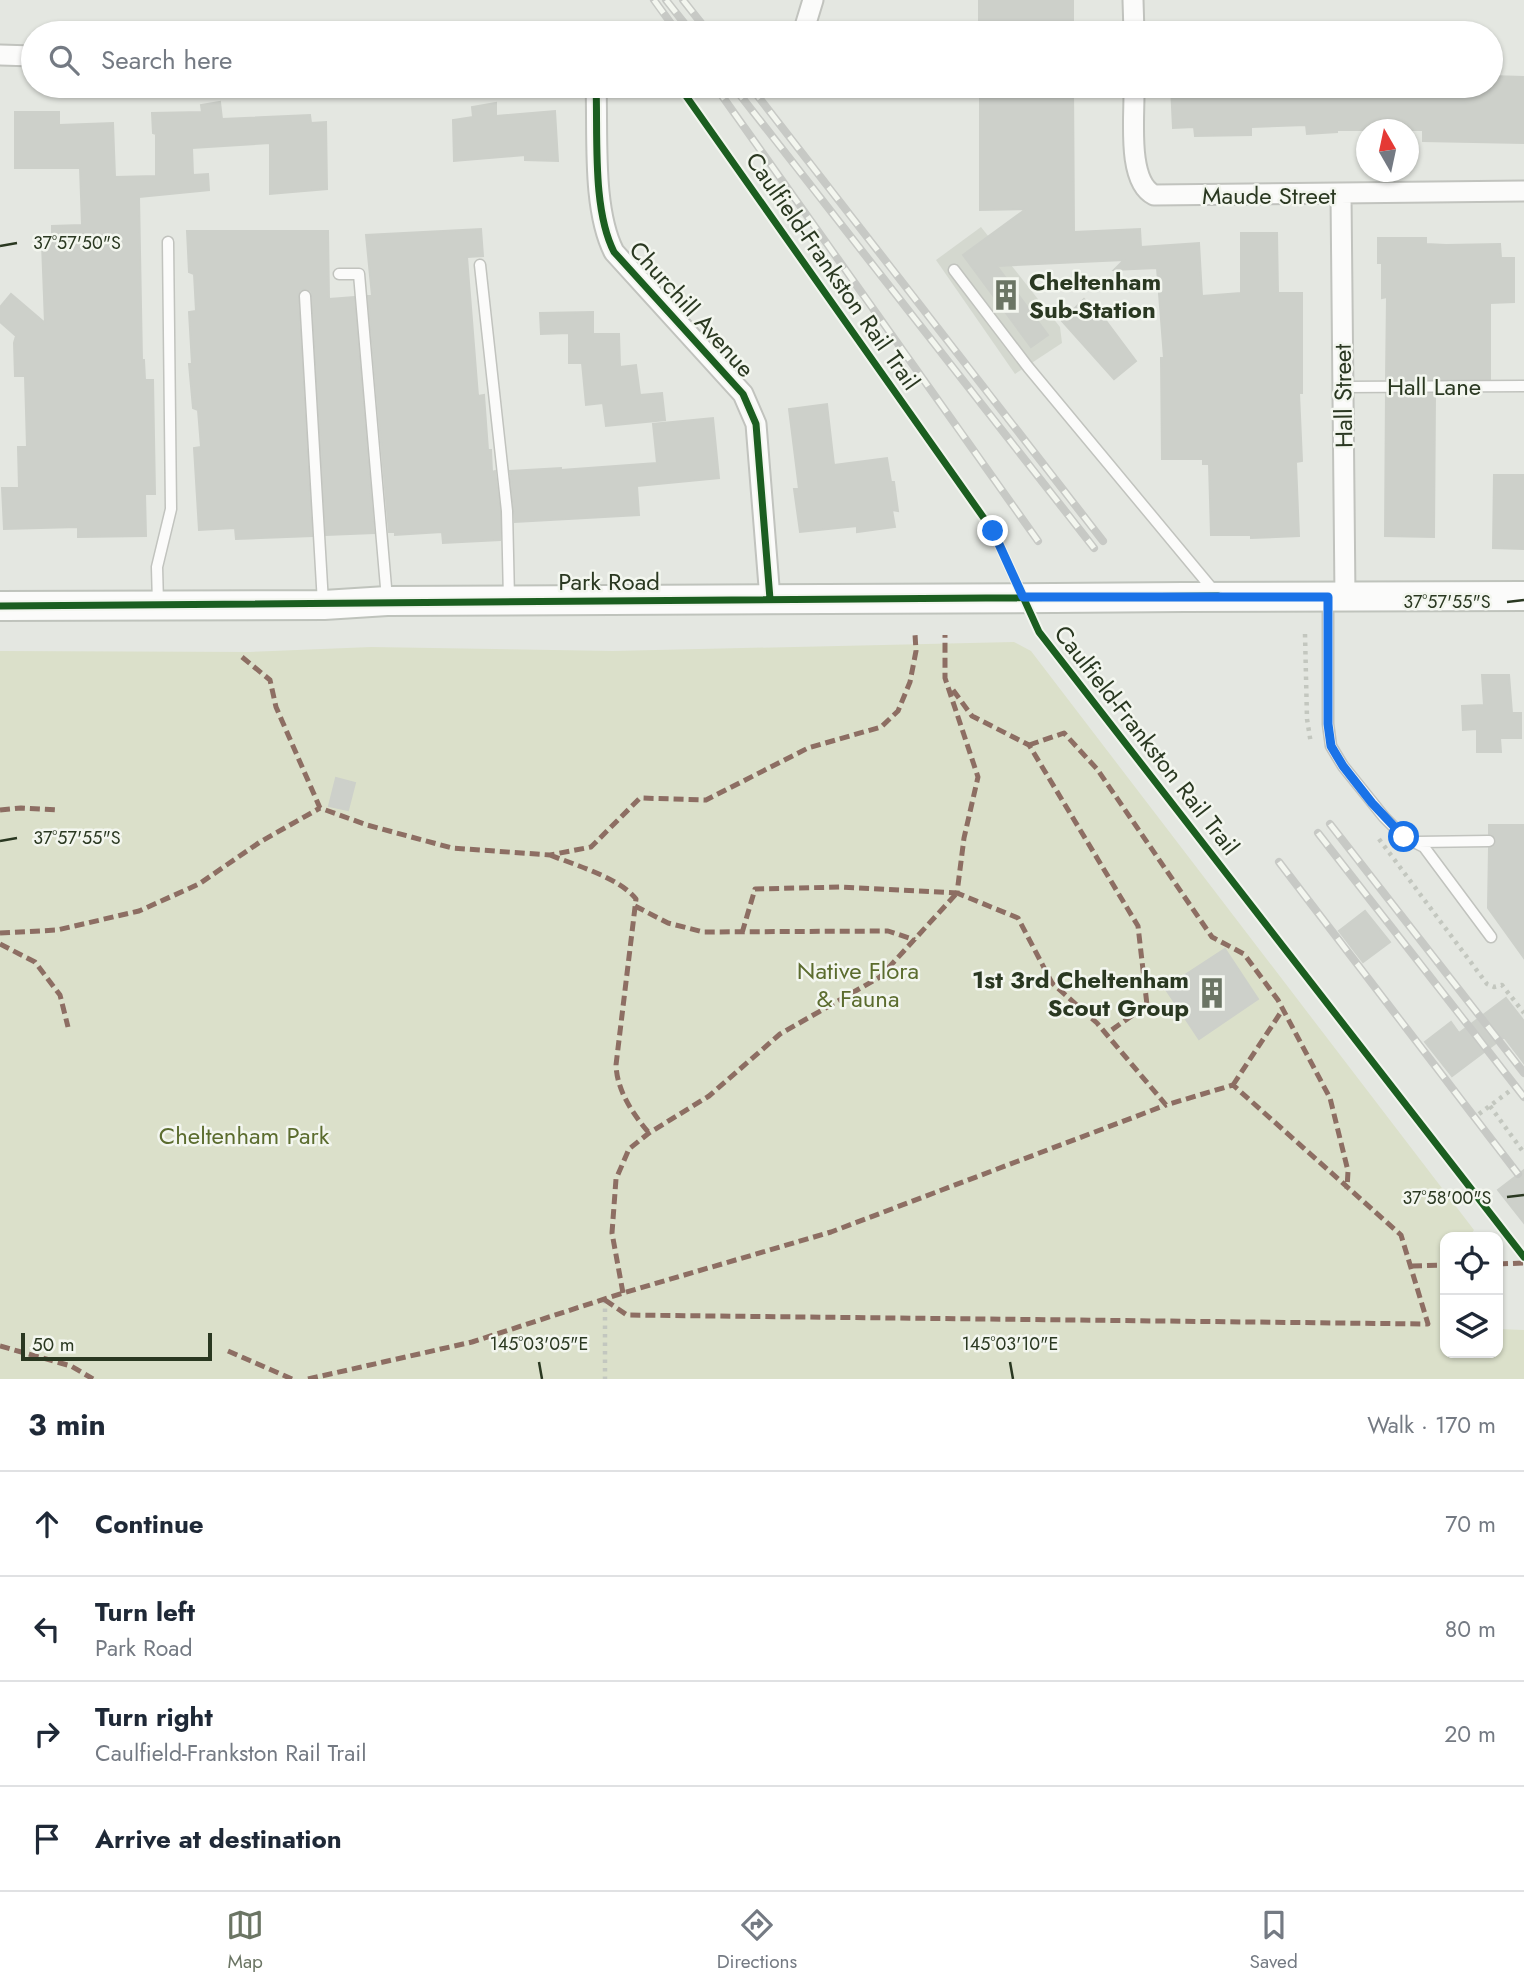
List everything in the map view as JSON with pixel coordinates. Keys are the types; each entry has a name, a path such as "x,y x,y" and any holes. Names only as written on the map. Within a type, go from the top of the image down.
{"street":[{"path":"807,21 813,0"},
{"path":"1133,0 1134,21"},
{"path":"0,55 21,56"},
{"name":"Churchill Avenue","path":"596,98 600,212 605,235 614,252 743,394 756,424 770,599"},
{"name":"Maude Street","path":"1135,98 1135,166 1143,187 1154,195 1524,191"},
{"name":"Hall Street","path":"1336,597 1344,387 1341,195"},
{"name":"Park Road","path":"0,606 324,605 387,601 1524,596"}],"lane":[{"path":"158,605 158,567 171,509 168,242"},
{"path":"480,265 507,511 509,601"},
{"path":"954,270 1028,367 1218,596"},
{"path":"339,274 359,274 387,601"},
{"path":"304,296 324,605"},
{"name":"Hall Lane","path":"1344,387 1524,386"},
{"path":"1336,597 1328,724 1331,746 1343,766 1384,817 1404,837 1424,846 1491,937"},
{"path":"1417,842 1489,841"}],"path":[{"path":"1479,1114 1511,1090"},
{"path":"1490,1106 1524,1153"},
{"path":"605,1300 605,1379"}],"shaded area":[{"path":"981,227 1060,327 1062,343 1015,374 936,260"}],"green space":[{"path":"1014,642 1031,651 1474,1230 1440,1232 1440,1358 1503,1358 1503,1329 1524,1330 1524,1379 0,1379 0,651 250,652 371,647 613,651"}],"building":[{"path":"979,0 1073,0 1073,21 979,21"},
{"path":"1503,76 1524,77 1524,143 1423,141 1419,119 1356,119 1356,130 1307,134 1306,125 1251,127 1251,135 1195,136 1194,127 1173,128 1172,98 1503,98"},
{"path":"980,98 1073,98 1074,232 1140,229 1141,247 1199,243 1202,296 1241,293 1241,233 1277,233 1278,293 1302,293 1302,393 1299,393 1302,461 1296,462 1299,536 1251,538 1251,535 1211,535 1209,464 1203,464 1203,459 1162,459 1161,358 1164,358 1157,268 1114,270 1124,260 997,266 1048,335 1031,347 963,255 1026,209 980,210"},
{"path":"220,102 222,119 310,115 311,123 326,122 327,189 270,194 270,143 192,148 193,175 208,174 209,190 139,197 142,360 145,380 153,380 155,494 145,494 146,536 78,537 78,527 4,529 2,488 19,488 18,447 27,447 25,376 15,376 16,336 0,322 0,307 11,294 45,323 42,244 52,240 52,226 82,225 80,168 15,168 15,112 59,112 59,125 113,123 115,177 156,176 156,134 153,133 152,113 202,112 201,105"},
{"path":"496,103 496,116 555,111 558,161 525,160 525,155 454,161 453,120 473,117 472,107"},
{"path":"481,229 483,256 467,257 478,396 484,395 488,450 491,450 492,472 495,471 500,511 500,540 443,543 442,532 395,535 395,532 389,532 368,296 372,296 366,235"},
{"path":"187,231 328,231 329,299 354,297 374,533 326,535 312,296 311,291 305,289 300,290 298,296 312,536 236,539 235,528 199,530 194,448 201,447 198,410 193,408 189,364 192,364 189,312 196,311 194,274 189,272"},
{"path":"1378,238 1426,238 1426,244 1446,245 1500,244 1501,258 1514,258 1514,302 1490,303 1490,379 1386,379 1387,297 1382,298 1382,263 1378,263"},
{"path":"1084,299 1106,321 1136,361 1114,379 1062,321"},
{"path":"593,312 593,334 619,334 620,367 636,365 640,395 662,393 665,420 606,426 603,403 586,405 582,363 569,363 569,333 541,334 540,313"},
{"path":"1386,394 1435,394 1434,537 1385,536"},
{"path":"827,404 834,465 887,458 898,511 892,510 895,527 857,532 857,526 800,532 794,489 799,489 789,409"},
{"path":"713,418 719,478 637,486 639,515 515,522 510,471 657,463 653,424"},
{"path":"1494,475 1524,475 1524,549 1493,548"},
{"path":"1482,675 1509,675 1512,713 1521,713 1521,738 1500,738 1501,752 1477,752 1477,729 1463,730 1462,706 1484,705"},
{"path":"336,778 355,783 348,810 329,806"},
{"path":"1489,825 1524,825 1524,958 1488,908 1489,848 1496,842 1495,837 1489,834"},
{"path":"1365,911 1390,942 1363,962 1339,931"},
{"name":"1st 3rd Cheltenham Scout Group","path":"1225,949 1258,999 1199,1039 1165,988"},
{"path":"1506,998 1524,1021 1524,1063 1504,1037 1452,1076 1425,1042 1451,1022 1459,1033"},
{"path":"1524,1170 1524,1223 1498,1190"}],"railway":[{"path":"654,0 669,21"},
{"path":"666,0 683,21"},
{"path":"683,0 700,21"},
{"path":"724,98 1038,541"},
{"path":"742,98 1094,548"},
{"path":"759,98 1103,541"},
{"path":"1330,824 1524,1073"},
{"path":"1318,833 1524,1097"},
{"path":"1279,862 1518,1174"}],"marked path":[{"path":"242,657 270,680 276,707 320,808 367,825 452,848 550,855 591,847 640,798 706,800 808,748 881,727 898,711 910,682 916,651 915,634"},
{"path":"605,1300 627,1315 1428,1324 1401,1235 1233,1085 1166,1105 1097,1023 1052,983 1018,918 957,893 964,838 978,777 945,678 945,635"},
{"path":"953,690 972,716 1029,745 1138,926 1147,1005 1106,1034"},
{"path":"1029,745 1064,733 1097,769 1212,937 1244,954 1278,1000 1330,1098 1348,1171 1347,1189"},
{"path":"0,933 57,930 139,911 199,884 260,842 320,808"},
{"path":"0,810 58,810"},
{"path":"550,855 608,878 629,891 636,899 616,1065 619,1084 627,1102 649,1133"},
{"path":"742,933 755,889 841,887 957,893"},
{"path":"623,1293 612,1233 616,1179 629,1149 649,1133 709,1096 780,1034 880,977 957,893"},
{"path":"635,906 668,923 703,932 888,931 915,940"},
{"path":"0,944 35,962 60,995 68,1027"},
{"path":"1233,1085 1283,1009"},
{"path":"308,1379 472,1342 623,1293 831,1232 1166,1105"},
{"path":"1503,1264 1524,1263"},
{"path":"1412,1266 1440,1265"},
{"path":"0,1346 71,1366 93,1379"},
{"path":"228,1351 292,1379"}],"cycle path":[{"path":"596,98 599,194 607,235 614,252 743,394 756,424 770,599"},
{"name":"Caulfield-Frankston Rail Trail","path":"687,98 993,531 1039,632 1524,1257"},
{"path":"0,606 1218,596"}],"place":[{"name":"Cheltenham Sub-Station","path":"1006,295"},
{"name":"1st 3rd Cheltenham Scout Group","path":"1212,993"}],"route":[{"path":"993,531 1023,597 1328,597 1328,724 1331,746 1372,803 1404,837"}],"park label":[{"name":"Native Flora & Fauna","path":"858,984"},
{"name":"Cheltenham Park","path":"244,1135"}]}
